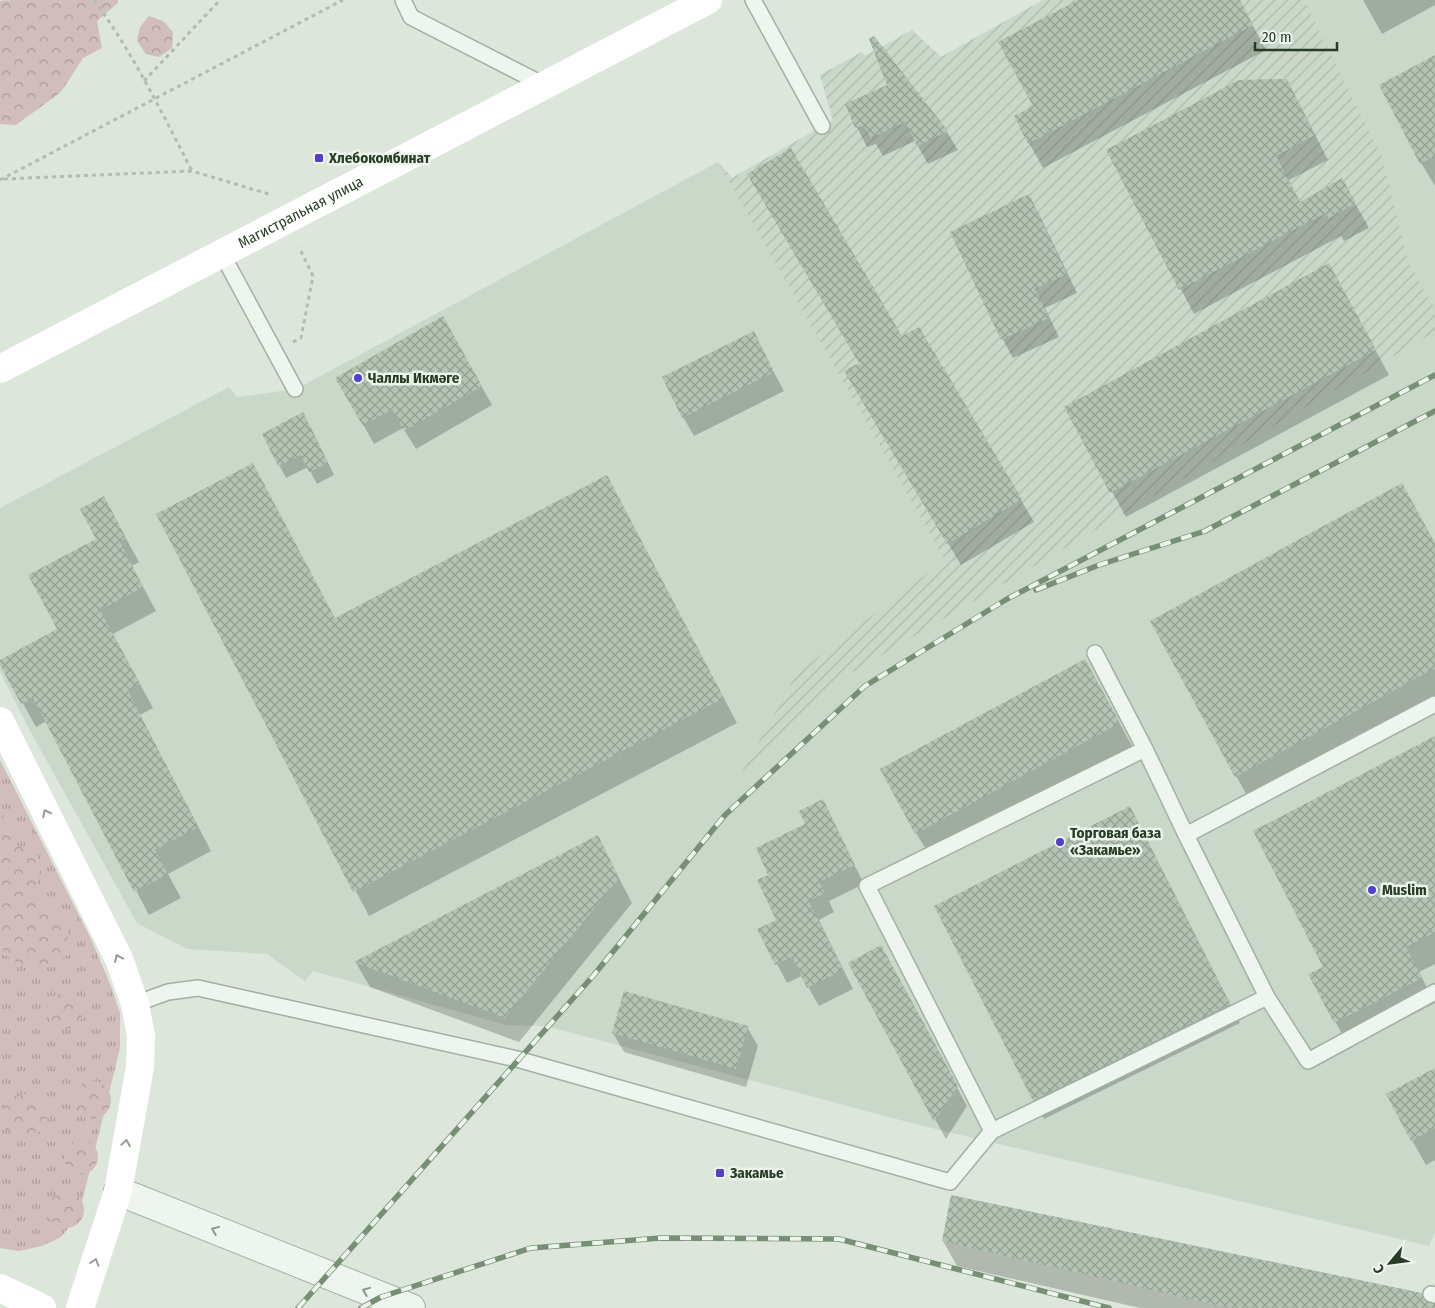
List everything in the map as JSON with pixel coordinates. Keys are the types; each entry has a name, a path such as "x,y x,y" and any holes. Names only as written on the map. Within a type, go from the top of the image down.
{"main road":[{"name":"Магистральная улица","path":"0,369 708,0"},
{"path":"0,721 119,959 135,1004 141,1036 140,1067 118,1191 80,1308"},
{"path":"0,1288 42,1308"}],"street":[{"path":"118,1191 411,1308"}],"lane":[{"path":"403,0 411,17 544,85"},
{"path":"753,0 822,126"},
{"path":"222,254 296,389"},
{"path":"1095,653 1145,749 1267,997 1308,1061 1435,992"},
{"path":"1186,835 1435,704"},
{"path":"992,1131 867,886 1145,749"},
{"path":"135,1004 168,992 198,988 517,1059 950,1182 992,1131 1267,997"}],"path":[{"path":"94,0 113,26 155,98 192,171"},
{"path":"144,81 220,0"},
{"path":"1,180 343,0"},
{"path":"1,180 192,171 272,195"},
{"path":"275,352 301,338 313,276 299,247"}],"shaded area":[{"path":"1043,0 1435,0 1435,1232 1429,1246 919,1125 546,1026 506,1025 313,971 305,981 267,954 187,949 137,923 28,727 0,672 0,508 229,387 237,397 296,389 718,162 732,178 833,120 820,75 862,52 865,56 912,30 941,57"},
{"path":"1043,0 1304,0 1383,160 1408,261 1435,309 1435,332 832,684 734,786 797,673 945,560 718,162 732,178 833,120 820,75 862,52 865,56 912,30 941,57"}],"green space":[{"path":"118,0 118,3 97,21 102,48 83,58 61,92 16,125 0,124 0,1"},
{"path":"149,16 163,21 173,32 172,48 159,57 146,54 137,41 140,27"},
{"path":"0,760 91,939 120,1013 120,1048 83,1198 72,1224 61,1237 42,1246 19,1251 0,1248"},
{"path":"0,805 3,816 17,845 36,853 42,875 33,888 42,905 61,917 69,930 67,955 53,967 27,969 3,954 0,917"},
{"path":"65,993 78,998 83,1011 78,1024 65,1029 52,1024 47,1011 52,998"},
{"path":"92,1081 105,1087 111,1100 105,1113 92,1119 79,1113 73,1100 79,1087"},
{"path":"24,1094 36,1098 42,1104 46,1116 42,1128 36,1134 24,1138 12,1134 6,1128 2,1116 6,1104 12,1098"},
{"path":"81,1140 93,1145 98,1157 93,1169 81,1174 69,1169 64,1157 69,1145"},
{"path":"66,1192 73,1193 79,1197 83,1203 83,1217 79,1223 73,1227 66,1228 59,1227 53,1223 49,1217 48,1210 49,1203 53,1197 59,1193"}],"building":[{"path":"1078,0 1240,0 1253,25 1028,144 1014,116 1033,106 998,42"},
{"path":"874,36 948,131 917,146 905,122 871,138 864,126 855,128 845,104 887,85 869,39"},
{"path":"1435,55 1435,156 1420,164 1379,85"},
{"path":"1287,79 1315,135 1276,156 1300,202 1342,178 1356,203 1329,218 1326,213 1179,290 1106,150 1239,80"},
{"path":"791,148 902,336 919,327 1022,499 947,544 844,371 859,363 747,174"},
{"path":"1029,194 1067,274 1035,289 1049,318 1001,340 950,232"},
{"path":"1329,263 1376,350 1110,493 1064,407"},
{"path":"443,316 482,386 404,431 392,409 363,426 335,378"},
{"path":"754,331 774,372 682,418 662,377"},
{"path":"303,412 328,463 309,472 301,455 278,466 262,434"},
{"path":"253,463 335,618 607,475 724,698 353,892 156,514"},
{"path":"1402,483 1435,543 1435,668 1235,777 1150,621"},
{"path":"104,496 126,538 120,542 143,587 100,610 140,684 128,691 198,827 155,850 168,874 134,892 33,698 21,704 0,665 0,660 57,629 28,575 96,539 80,509"},
{"path":"1085,659 1120,723 915,834 880,769"},
{"path":"1435,736 1435,932 1406,947 1422,978 1334,1023 1308,974 1323,967 1253,831"},
{"path":"823,799 855,865 819,882 825,893 809,901 843,970 807,988 792,957 775,965 757,929 776,920 757,880 768,875 756,848 805,824 799,811"},
{"path":"1130,806 1230,1004 1033,1101 934,906"},
{"path":"598,835 619,878 505,1018 354,962"},
{"path":"881,945 958,1086 934,1122 848,963"},
{"path":"624,991 748,1026 736,1069 612,1033"},
{"path":"1435,1068 1435,1128 1411,1141 1386,1094"},
{"path":"951,1195 1422,1293 1424,1300 1435,1304 1435,1308 1229,1308 942,1241"}],"railway":[{"path":"298,1308 593,976 725,815 865,686 1007,599 1435,375"},
{"path":"1036,590 1099,565 1205,531 1435,411"},
{"path":"361,1308 381,1297 531,1248 661,1238 839,1239 1109,1308"}],"place":[{"name":"Хлебокомбинат","path":"319,158"},
{"name":"Чаллы Икмәге","path":"358,378"},
{"name":"Торговая база «Закамье»","path":"1060,842"},
{"name":"Muslim","path":"1372,890"},
{"name":"Закамье","path":"720,1173"}]}
